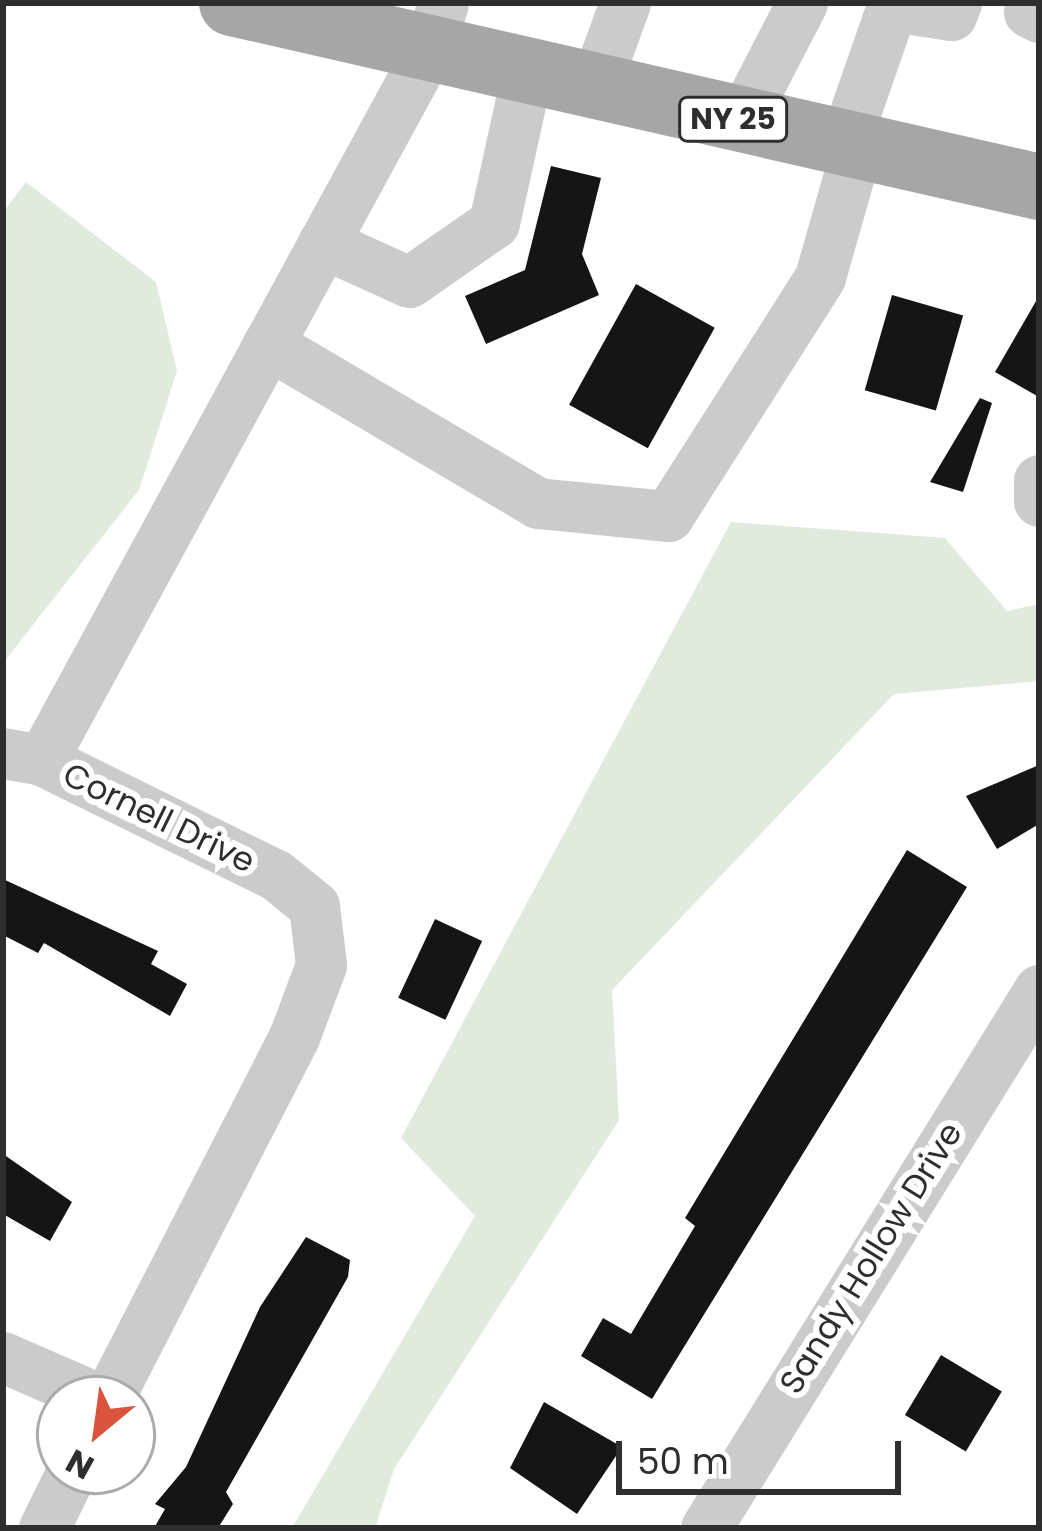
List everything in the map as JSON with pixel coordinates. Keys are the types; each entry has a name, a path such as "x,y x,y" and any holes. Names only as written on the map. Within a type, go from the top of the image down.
{"main road":[{"name":"NY 25","path":"232,3 435,27 527,74 1039,187"}],"street":[{"path":"594,88 625,3"},
{"path":"741,121 802,3"},
{"path":"268,344 538,503 668,516 820,277 850,145 892,6 951,15 956,3"},
{"name":"Cornell Drive","path":"116,1375 321,965 314,906 277,875 22,757 268,344 435,27"},
{"path":"323,243 409,282 494,223 527,74"},
{"path":"1039,480 1039,501"},
{"name":"Sandy Hollow Drive","path":"706,1528 1039,990"},
{"path":"3,1358 45,1375"},
{"path":"44,1528 60,1495"}],"green space":[{"path":"26,182 156,282 177,371 139,490 3,663 3,212"},
{"path":"731,522 945,538 1007,611 1039,604 1039,681 894,694 612,990 619,1120 394,1469 375,1528 292,1528 475,1216 401,1138"}],"building":[{"path":"551,166 601,178 582,254 599,295 486,344 465,296 525,270"},
{"path":"636,284 715,328 648,448 569,405"},
{"path":"892,295 963,315 936,411 865,390"},
{"path":"1039,296 1039,397 995,372"},
{"path":"980,398 992,403 963,492 930,482"},
{"path":"1039,765 1039,824 997,849 966,796"},
{"path":"907,850 967,887 652,1399 581,1356 603,1318 631,1334 695,1226 685,1218"},
{"path":"3,879 158,951 151,964 187,984 170,1016 44,943 38,953 3,935"},
{"path":"435,919 482,941 445,1020 398,998"},
{"path":"3,1154 72,1202 50,1241 3,1214"},
{"path":"306,1237 350,1260 348,1277 226,1492 233,1504 218,1528 154,1528 165,1509 155,1504 186,1467 260,1307"},
{"path":"941,1355 1002,1392 966,1452 905,1415"},
{"path":"544,1402 622,1447 577,1514 510,1468"}]}
